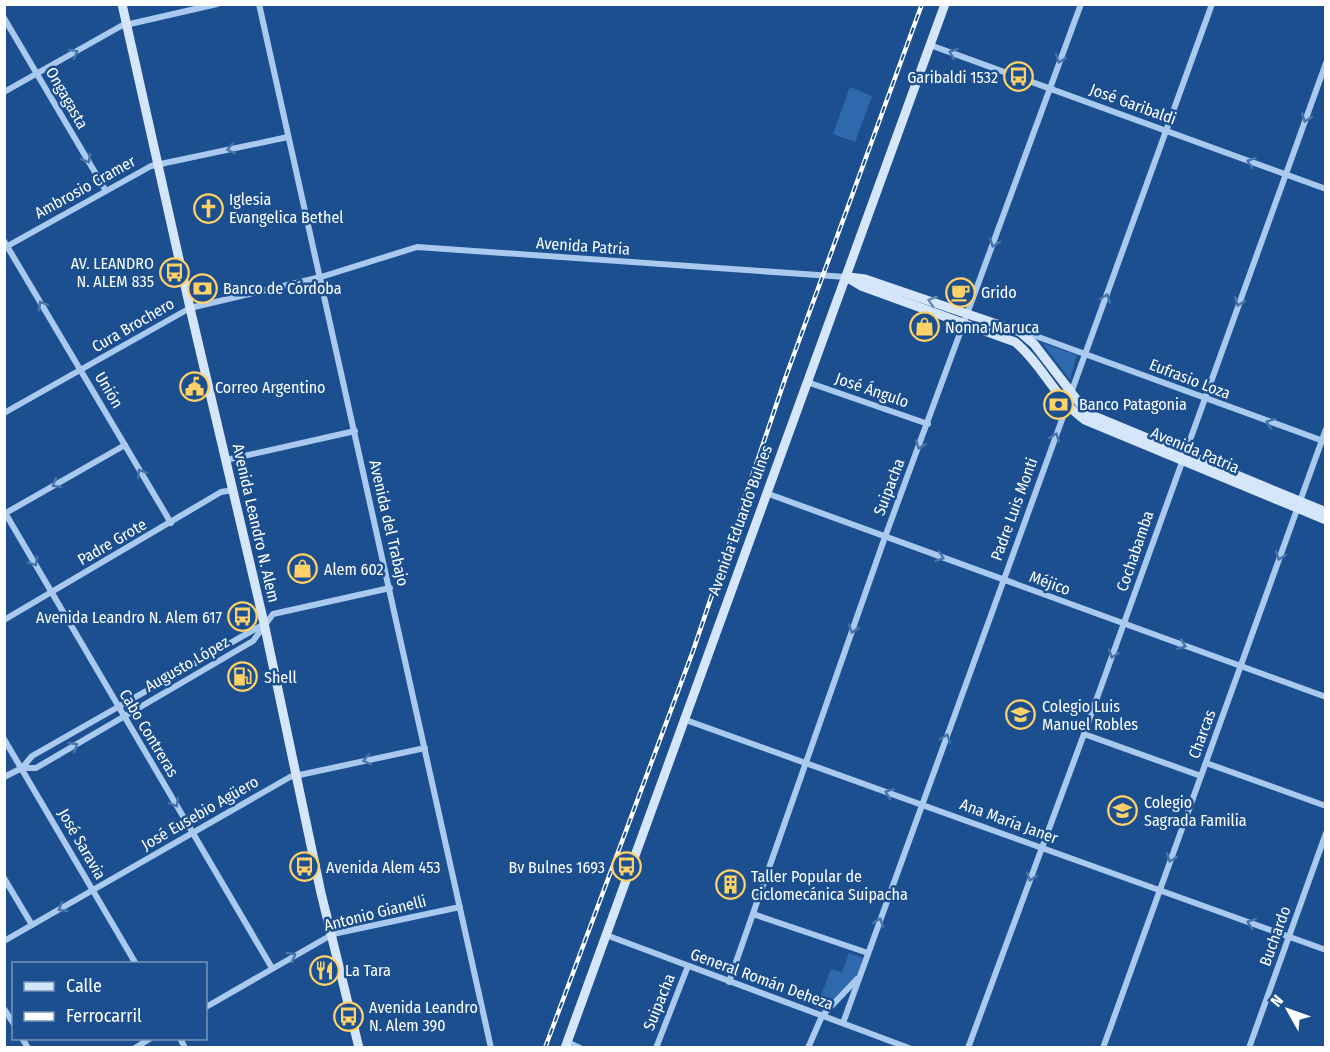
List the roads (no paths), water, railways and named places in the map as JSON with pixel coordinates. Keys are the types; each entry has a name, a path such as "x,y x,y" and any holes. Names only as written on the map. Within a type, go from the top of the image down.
{"main road":[{"name":"Avenida Leandro N. Alem","path":"122,4 264,623 321,893 333,934 359,1047"},
{"name":"Avenida Eduardo Bulnes","path":"566,1045 945,4"},
{"name":"Avenida Patria","path":"846,277 865,279 1008,326 1028,338 1036,346 1084,409 1183,457"},
{"name":"Avenida Patria","path":"846,277 861,286 1005,336 1030,355 1067,405 1085,420 1299,505 1326,520"},
{"name":"Avenida Patria","path":"1299,505 1326,512"}],"street":[{"path":"4,92 126,24 217,4"},
{"name":"Avenida del Trabajo","path":"259,4 491,1047"},
{"name":"Suipacha","path":"729,982 885,537 1081,4"},
{"name":"Padre Luis Monti","path":"843,1023 1212,4"},
{"name":"Ongagasta","path":"4,18 106,191"},
{"name":"José Garibaldi","path":"930,45 1326,189"},
{"name":"Cochabamba","path":"968,1047 1084,734 1326,63"},
{"name":"Ambrosio Cramer","path":"6,245 158,164 288,136"},
{"name":"Unión","path":"6,245 171,523"},
{"name":"Avenida Patria","path":"321,277 423,247 571,260 846,277"},
{"name":"Cura Brochero","path":"4,413 190,308 321,277"},
{"name":"Eufrasio Loza","path":"1008,326 1323,441"},
{"path":"1030,355 1036,346 1046,339"},
{"name":"José Ángulo","path":"807,382 928,424"},
{"name":"Charcas","path":"1103,1047 1326,429"},
{"path":"226,460 355,431"},
{"path":"5,513 125,445"},
{"name":"Padre Grote","path":"4,620 221,492 233,490"},
{"name":"Méjico","path":"766,494 1326,697"},
{"name":"Cabo Contreras","path":"5,513 272,968"},
{"name":"Augusto López","path":"22,768 36,768 253,641 264,623 273,614 390,588"},
{"name":"Augusto López","path":"4,777 22,768 32,756 264,623"},
{"name":"Ana María Janer","path":"683,719 1326,950"},
{"path":"1084,734 1201,776"},
{"name":"José Saravia","path":"4,738 135,962"},
{"name":"José Eusebio Agüero","path":"4,941 297,774 425,748"},
{"path":"1206,763 1326,806"},
{"name":"Buchardo","path":"1249,1047 1326,833"},
{"path":"4,879 32,925"},
{"name":"Antonio Gianelli","path":"207,1006 333,934 460,907"},
{"path":"753,914 868,953"},
{"name":"General Román Deheza","path":"606,934 729,982 909,1047"},
{"name":"Suipacha","path":"656,1047 688,966"},
{"path":"808,1047 822,1016 860,977"},
{"path":"566,1045 580,1047"}],"railway":[{"path":"545,1048 693,651 785,379 922,4"}],"place":[{"name":"Garibaldi 1532","path":"1019,77"},
{"name":"Iglesia Evangelica Bethel","path":"208,208"},
{"name":"AV. LEANDRO N. ALEM 835","path":"175,272"},
{"name":"Banco de Córdoba","path":"202,288"},
{"name":"Grido","path":"960,292"},
{"name":"Nonna Maruca","path":"924,327"},
{"name":"Correo Argentino","path":"194,387"},
{"name":"Banco Patagonia","path":"1058,404"},
{"name":"Alem 602","path":"303,569"},
{"name":"Avenida Leandro N. Alem 617","path":"243,617"},
{"name":"Shell","path":"243,677"},
{"name":"Colegio Luis Manuel Robles","path":"1021,715"},
{"name":"Colegio Sagrada Familia","path":"1123,811"},
{"name":"Avenida Alem 453","path":"305,867"},
{"name":"Bv Bulnes 1693","path":"626,867"},
{"name":"Taller Popular de Ciclomecánica Suipacha","path":"730,885"},
{"name":"La Tara","path":"324,970"},
{"name":"Avenida Leandro N. Alem 390","path":"348,1016"}]}
